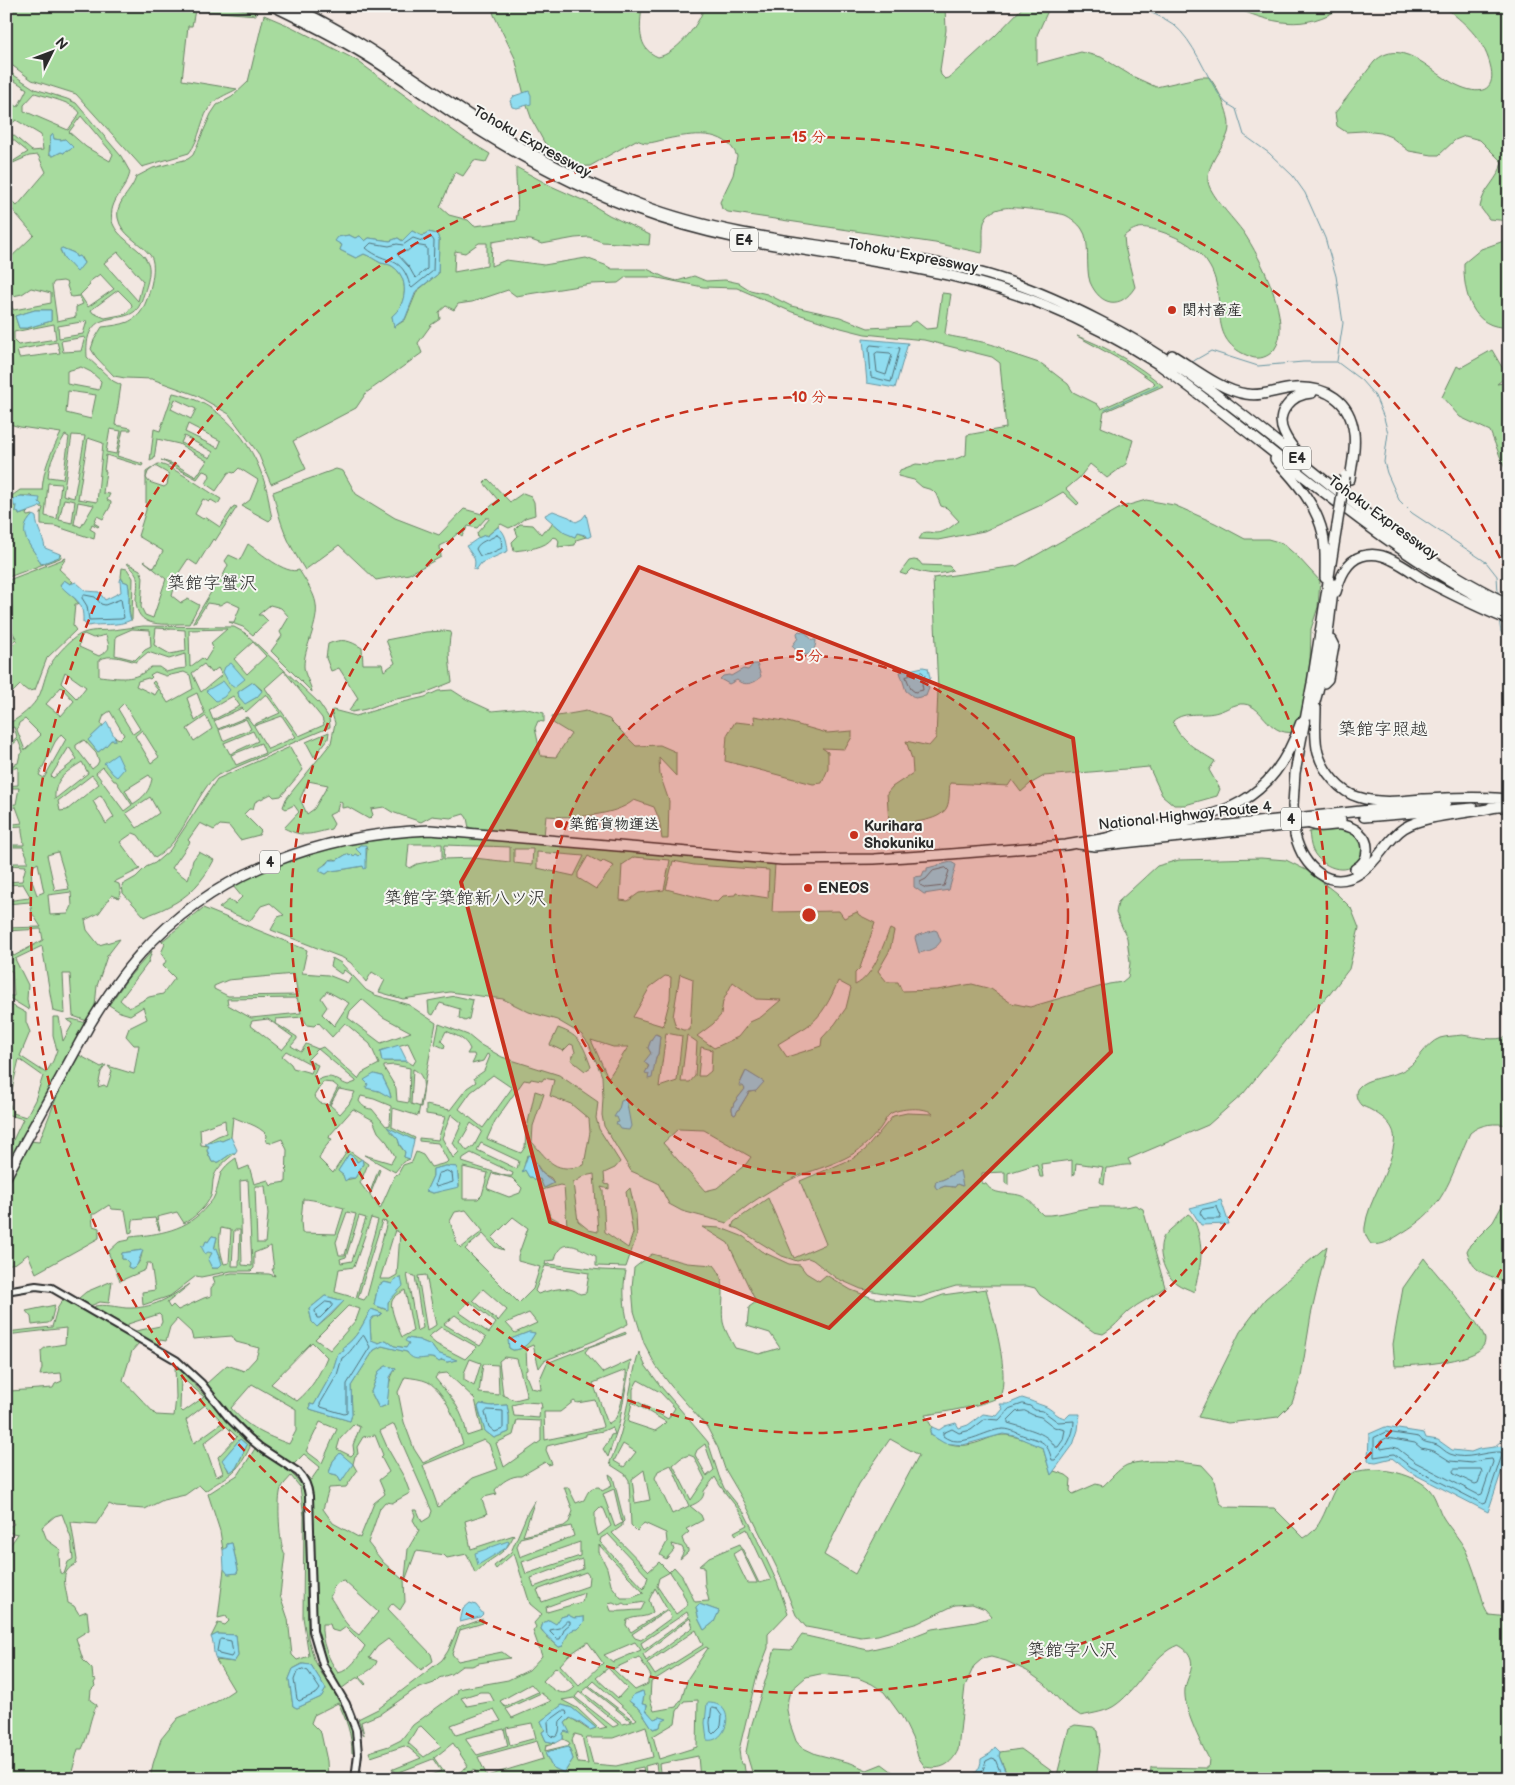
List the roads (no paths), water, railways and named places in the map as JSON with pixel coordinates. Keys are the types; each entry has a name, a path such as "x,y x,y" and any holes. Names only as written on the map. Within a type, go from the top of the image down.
{"highway":[{"name":"Tohoku Expressway","path":"273,6 360,51 475,128 519,154 561,177 603,196 670,221 746,241 919,269 967,279 1029,298 1086,324 1133,348 1161,366 1386,540 1431,570 1509,613"},
{"name":"Tohoku Expressway","path":"291,6 364,45 523,148 565,171 641,205 672,215 747,233 937,264 979,273 1040,292 1100,320 1141,342 1188,373 1362,511 1493,605 1509,604"},
{"path":"1100,320 1162,349 1229,389 1245,394 1261,395 1293,388 1309,388 1324,390 1335,397 1351,418 1354,433 1354,457 1348,478"},
{"path":"1316,474 1283,432 1282,416 1288,404 1293,398 1305,394 1318,394 1328,398 1338,406 1345,417 1350,438 1348,478 1327,610 1318,644 1316,738 1322,765 1330,777 1356,797 1391,802 1482,796 1508,802"},
{"path":"1233,420 1290,474 1312,505 1323,536 1330,636 1295,773 1298,835 1303,857 1309,866 1323,876 1341,879 1352,876 1362,871 1372,862 1386,844 1404,828 1419,821 1497,807"},
{"path":"1327,610 1346,569 1353,561 1362,556 1376,554 1391,559 1450,593 1493,605 1509,620"},
{"path":"1107,838 1121,833 1211,815 1250,796 1271,777 1286,756 1316,693"},
{"name":"National Highway Route 4","path":"1073,844 1095,846 1425,811 1497,807 1508,802"},
{"name":"National Highway Route 4","path":"6,1177 90,1024 120,978 141,953 176,921 220,889 261,866 332,842 394,831 430,830 782,860 883,858 1073,844 1107,838 1424,804 1508,802"},
{"path":"1298,835 1310,859 1321,869 1329,872 1345,873 1353,871 1363,862 1367,855 1368,847 1359,832 1342,825 1318,826 1307,823"}],"street":[{"path":"6,1291 36,1286 52,1288 170,1356 191,1373 228,1417 249,1438 303,1477 309,1496 313,1631 323,1665 346,1704 356,1730 358,1754 354,1779"}],"water":[{"path":"529,91 531,104 517,108 512,107 510,101 514,96"},
{"path":"53,134 54,139 65,139 73,147 64,153 61,152 53,156 50,154 50,138"},
{"path":"412,231 422,236 428,232 437,234 439,240 438,274 416,291 405,319 394,327 392,316 401,305 404,291 402,277 398,271 391,265 381,263 364,254 356,258 340,250 342,245 335,241 338,237 349,235 355,238 360,236 365,241 369,238 390,241 398,238 402,241"},
{"path":"62,248 74,253 76,257 79,256 84,263 77,272 64,258 60,249"},
{"path":"35,310 51,310 51,321 27,328 19,328 15,316"},
{"path":"863,339 908,343 895,388 867,383"},
{"path":"21,496 40,498 39,502 42,505 19,515 16,512 17,506 14,506 13,500"},
{"path":"553,511 576,522 586,514 591,536 587,538 585,535 577,533 575,537 565,533 546,517 545,515"},
{"path":"33,515 36,517 45,548 60,554 59,557 41,564 25,534 27,522"},
{"path":"498,527 507,541 508,551 481,563 476,570 474,569 474,559 466,546 482,536 487,536"},
{"path":"121,578 128,583 131,620 115,624 88,626 83,622 80,604 60,585 64,580 70,584 76,582 86,591 99,592 105,600 121,592"},
{"path":"799,631 806,633 812,640 816,640 813,651 807,655 800,653 792,646 798,638 797,633"},
{"path":"231,663 245,679 235,687 229,683 223,672 225,667"},
{"path":"753,664 757,664 761,676 753,682 747,684 737,680 729,684 720,679 723,676 731,676 743,669 748,670"},
{"path":"923,667 928,668 930,678 926,684 929,688 926,696 915,698 906,691 900,672"},
{"path":"223,681 230,690 224,697 216,701 206,691"},
{"path":"253,682 262,691 257,697 245,704 239,697 238,692"},
{"path":"107,722 116,740 111,740 98,752 88,740"},
{"path":"117,754 124,769 117,777 104,763"},
{"path":"360,845 366,845 366,868 364,869 363,866 330,871 326,874 320,871 320,868 329,860 337,860 347,854 350,856 352,854 353,857 356,854 359,856 361,854 356,849"},
{"path":"951,862 956,865 949,890 924,894 914,887 914,877 922,876 924,871 927,871 927,868"},
{"path":"934,930 937,931 941,941 934,948 919,953 916,936"},
{"path":"655,1034 660,1036 658,1054 652,1078 648,1079 649,1074 645,1073 649,1066 644,1062 651,1053 648,1048"},
{"path":"399,1045 407,1061 382,1061 380,1051"},
{"path":"746,1071 764,1082 756,1091 749,1092 735,1115 732,1109 734,1103 745,1089 743,1086 739,1086"},
{"path":"374,1074 382,1076 391,1098 379,1091 366,1088 368,1084 364,1080"},
{"path":"626,1099 631,1126 629,1130 620,1129 616,1123 619,1122 617,1117 614,1117 621,1101"},
{"path":"387,1127 414,1140 410,1159 404,1157 405,1152 398,1139"},
{"path":"231,1137 237,1150 235,1153 219,1162 212,1162 207,1150 209,1146 205,1144 219,1140 222,1141"},
{"path":"349,1154 357,1162 362,1159 363,1164 355,1178 349,1178 345,1181 343,1175 338,1171"},
{"path":"528,1155 534,1160 541,1172 554,1183 544,1188 540,1179 535,1180 529,1177 525,1170 522,1172"},
{"path":"446,1166 457,1167 459,1187 433,1193 426,1191 433,1176 433,1169"},
{"path":"960,1171 963,1186 957,1184 955,1187 945,1186 937,1189 935,1186 936,1181"},
{"path":"1221,1200 1229,1224 1201,1225 1190,1208"},
{"path":"212,1236 217,1237 214,1249 217,1248 222,1264 218,1268 212,1268 208,1260 212,1253 208,1252 205,1254 201,1246 204,1246 206,1241 208,1242"},
{"path":"143,1250 137,1265 133,1269 128,1267 129,1263 125,1259 122,1259 122,1253"},
{"path":"401,1278 403,1286 388,1302 388,1310 374,1305 378,1286 384,1282 392,1284 395,1279"},
{"path":"325,1296 344,1301 317,1327 312,1322 309,1309"},
{"path":"371,1309 382,1313 379,1316 373,1317 370,1321 371,1340 379,1343 386,1340 394,1346 406,1348 409,1343 405,1341 407,1338 419,1340 431,1345 437,1353 457,1360 447,1362 442,1360 439,1362 431,1358 418,1359 407,1352 382,1346 374,1350 351,1386 352,1414 350,1421 310,1409 310,1404 314,1405 332,1373 338,1353 344,1351 343,1347 356,1335"},
{"path":"529,1332 535,1333 526,1345 517,1350 509,1348 508,1340"},
{"path":"386,1366 396,1368 390,1377 387,1405 379,1408 371,1392 379,1371"},
{"path":"1022,1398 1047,1407 1057,1415 1066,1418 1070,1414 1080,1414 1078,1430 1073,1445 1051,1475 1043,1448 1015,1436 1003,1434 963,1445 944,1443 931,1435 932,1427 939,1430 956,1423 959,1428 968,1425 983,1414 997,1416 1003,1409 1000,1404 1008,1404"},
{"path":"480,1404 492,1406 507,1405 509,1432 494,1438 485,1431 478,1407"},
{"path":"1385,1427 1424,1433 1426,1438 1438,1440 1452,1450 1471,1452 1502,1446 1506,1448 1507,1455 1488,1512 1408,1471 1392,1458 1376,1462 1368,1461 1369,1434"},
{"path":"240,1439 247,1445 236,1468 230,1472 222,1460"},
{"path":"340,1453 353,1464 341,1482 337,1475 329,1473 333,1461"},
{"path":"508,1541 506,1548 478,1565 475,1553"},
{"path":"232,1543 238,1570 237,1573 228,1574 224,1569 223,1550 227,1547 227,1544"},
{"path":"470,1603 476,1605 483,1614 480,1617 460,1622 463,1609"},
{"path":"699,1604 719,1611 714,1622 704,1630 696,1607"},
{"path":"568,1615 574,1618 584,1617 584,1622 577,1629 569,1632 563,1646 559,1647 541,1629 543,1623 549,1620 556,1624 561,1617"},
{"path":"217,1634 236,1635 238,1656 234,1662 216,1659 211,1637"},
{"path":"303,1664 311,1665 326,1689 321,1697 297,1708 293,1706 289,1679 293,1669"},
{"path":"643,1691 642,1704 647,1705 646,1710 654,1719 660,1717 667,1719 661,1722 660,1727 653,1729 640,1709 629,1701 633,1695"},
{"path":"707,1703 717,1704 726,1715 724,1730 714,1740 707,1740 705,1723"},
{"path":"562,1705 572,1708 596,1728 590,1730 570,1718 565,1723 570,1733 565,1731 563,1739 556,1743 546,1741 542,1732 545,1730 541,1721"},
{"path":"569,1747 573,1759 564,1773 552,1767 545,1753"},
{"path":"995,1747 1000,1752 999,1756 1008,1779 964,1779 977,1771 981,1759 991,1753"}],"waterway":[{"path":"1138,6 1169,21 1181,31 1220,96 1226,103 1236,109 1244,135 1269,153 1293,176 1305,193 1325,238 1336,276 1343,323 1337,361"},
{"path":"1190,363 1211,351 1258,366 1303,362 1337,362 1361,380 1375,396 1388,433 1384,462 1399,500 1412,513 1486,562 1497,576 1498,593"},
{"path":"1105,410 1158,386"},
{"path":"1499,619 1501,632 1509,641"},
{"path":"1495,1446 1509,1435"}],"place":[{"name":"関村畜産","path":"1172,310"},
{"name":"築館貨物運送","path":"559,824"},
{"name":"Kurihara Shokuniku","path":"854,835"},
{"name":"ENEOS","path":"808,888"}],"district":[{"name":"築館字蟹沢","path":"212,583"},
{"name":"築館字照越","path":"1383,729"},
{"name":"築館字築館新八ツ沢","path":"465,898"},
{"name":"築館字八沢","path":"1072,1650"}]}
